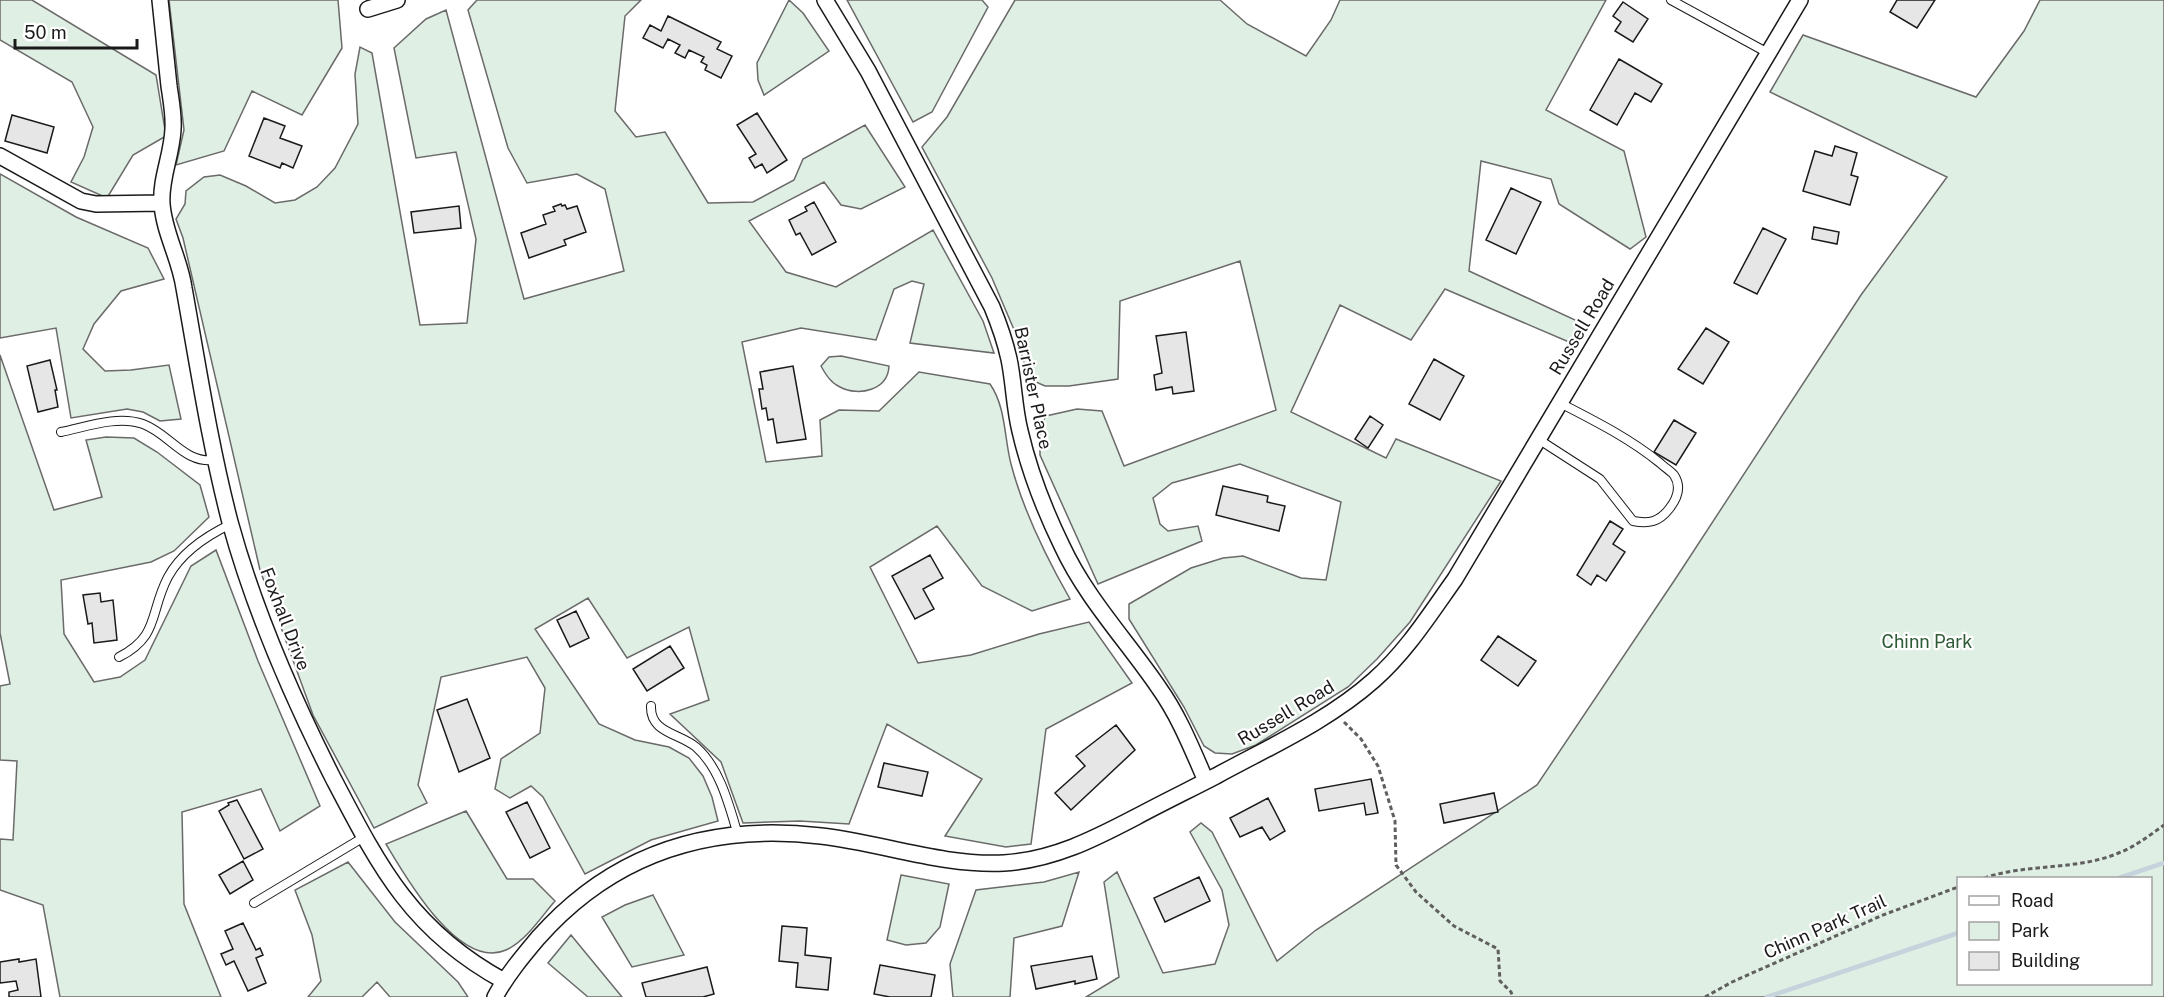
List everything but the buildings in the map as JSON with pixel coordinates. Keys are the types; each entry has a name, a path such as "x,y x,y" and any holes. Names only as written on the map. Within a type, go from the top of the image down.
{"street":[{"name":"Foxhall Drive","path":"160,0 173,127 172,148 163,181 162,202 166,227 183,280 205,413 231,524 268,632 300,713 364,837 401,895 417,915 460,954 504,981"},
{"path":"368,9 397,0"},
{"name":"Barrister Place","path":"825,0 868,72 992,307 1009,359 1016,412 1032,473 1063,549 1088,590 1161,689 1179,720 1206,781"},
{"name":"Russell Road","path":"495,997 517,963 551,924 575,901 602,881 631,864 664,850 711,838 783,833 823,836 962,861 1004,863 1034,859 1085,844 1206,781 1289,737 1374,680 1426,620 1455,579 1800,0"},
{"path":"0,156 81,201 96,204 162,202"}],"lane":[{"path":"1671,0 1768,53"},
{"path":"1538,440 1600,479 1633,521 1649,524 1663,517 1677,499 1678,486 1673,474 1666,468 1614,430 1560,403"},
{"path":"61,432 125,420 156,429 194,459 205,462 215,460"},
{"path":"119,657 134,649 150,629 161,593 179,562 202,541 231,524"},
{"path":"651,706 654,721 660,728 689,742 705,757 729,805 738,835"},
{"path":"254,903 364,837"}],"path":[{"path":"1332,710 1361,739 1378,766 1395,821 1396,865 1416,892 1454,926 1498,950 1500,981 1513,997"},
{"path":"1989,877 2001,873 2090,861 2120,853 2164,825"},
{"name":"Chinn Park Trail","path":"1705,997 1732,982 1883,915 1957,888"}],"green space":[{"path":"0,0 32,0 156,75 166,136 133,155 107,198 71,182 84,157 93,127 72,82 0,40"},
{"path":"169,0 338,0 342,48 302,115 252,91 224,151 176,165 184,130"},
{"path":"477,0 641,0 625,16 615,111 636,137 665,132 708,203 753,202 794,180 803,159 865,125 905,187 861,209 841,205 824,182 749,221 786,272 836,287 933,230 983,321 994,353 910,343 924,284 912,281 894,289 876,340 801,328 742,342 766,462 822,456 820,420 839,410 879,411 919,372 990,384 1002,412 1011,464 1022,499 1044,550 1070,599 1032,611 982,586 937,526 870,567 918,663 971,655 1039,634 1089,622 1132,683 1046,729 1031,844 1006,847 945,836 982,779 887,724 849,824 800,821 743,823 721,762 670,714 709,700 689,627 627,658 588,598 535,629 599,724 635,740 669,747 689,758 703,776 712,797 718,821 651,840 585,874 543,797 531,786 510,798 495,789 501,759 540,733 545,688 527,657 441,677 418,785 427,803 374,828 313,715 260,570 183,238 176,219 185,204 186,191 204,177 220,175 246,186 275,203 295,200 317,187 335,168 358,124 355,74 360,47 372,53 420,325 467,323 476,239 456,152 416,158 394,48 426,19 446,10 524,299 624,271 605,189 577,174 527,183 508,148 468,10"},
{"path":"789,0 803,13 829,51 764,95 758,80 757,63"},
{"path":"847,0 982,0 988,7 932,112 913,122"},
{"path":"1015,0 1220,0 1247,24 1306,56 1331,20 1340,0 1606,0 1546,110 1624,151 1646,237 1630,249 1559,204 1551,179 1481,161 1469,271 1586,325 1576,345 1445,289 1411,340 1340,305 1291,412 1386,458 1396,439 1501,481 1410,622 1377,659 1348,687 1256,745 1232,754 1215,753 1204,746 1184,707 1129,619 1129,604 1191,568 1223,558 1243,556 1301,578 1326,580 1341,502 1240,464 1172,483 1153,498 1160,524 1168,531 1198,526 1202,541 1098,584 1040,455 1040,427 1046,416 1077,409 1102,411 1124,466 1276,410 1240,261 1120,301 1118,379 1069,386 1045,386 1029,379 1015,332 992,278 922,147 947,117"},
{"name":"Chinn Park","path":"2040,0 2164,0 2164,997 1086,997 1119,977 1104,882 1117,872 1163,973 1215,964 1229,925 1222,890 1190,832 1201,823 1212,832 1277,961 1316,930 1537,785 1861,295 1947,177 1770,92 1803,35 1976,97 2024,31"},
{"path":"0,174 76,217 148,248 164,279 121,291 94,324 83,349 105,371 169,365 181,419 160,421 143,412 127,409 71,418 56,328 0,338"},
{"path":"0,355 54,510 102,497 86,440 106,437 134,438 157,452 200,485 209,517 174,551 151,562 61,580 64,634 94,682 120,677 145,660 191,566 216,550 258,661 320,806 280,831 261,789 182,812 184,904 221,997 60,997 43,905 0,890 0,839 13,840 17,761 0,760 0,686 10,684 0,633"},
{"path":"841,356 889,366 884,381 864,391 848,390 837,385 831,381 821,366 829,357"},
{"path":"466,811 507,879 533,879 555,901 527,935 506,950 488,953 470,947 452,934 420,897 386,844"},
{"path":"348,862 395,922 458,982 468,997 390,997 377,982 362,997 308,997 321,981 312,935 295,890"},
{"path":"1079,872 1062,926 1014,938 1010,997 953,997 950,964 976,890 1044,882"},
{"path":"901,875 949,884 940,927 926,943 906,945 887,940"},
{"path":"653,895 684,955 632,967 602,917 625,905"},
{"path":"571,935 622,997 588,997 548,963"}],"waterway":[{"path":"2122,877 2164,863"},
{"path":"1767,997 1957,933"}]}
